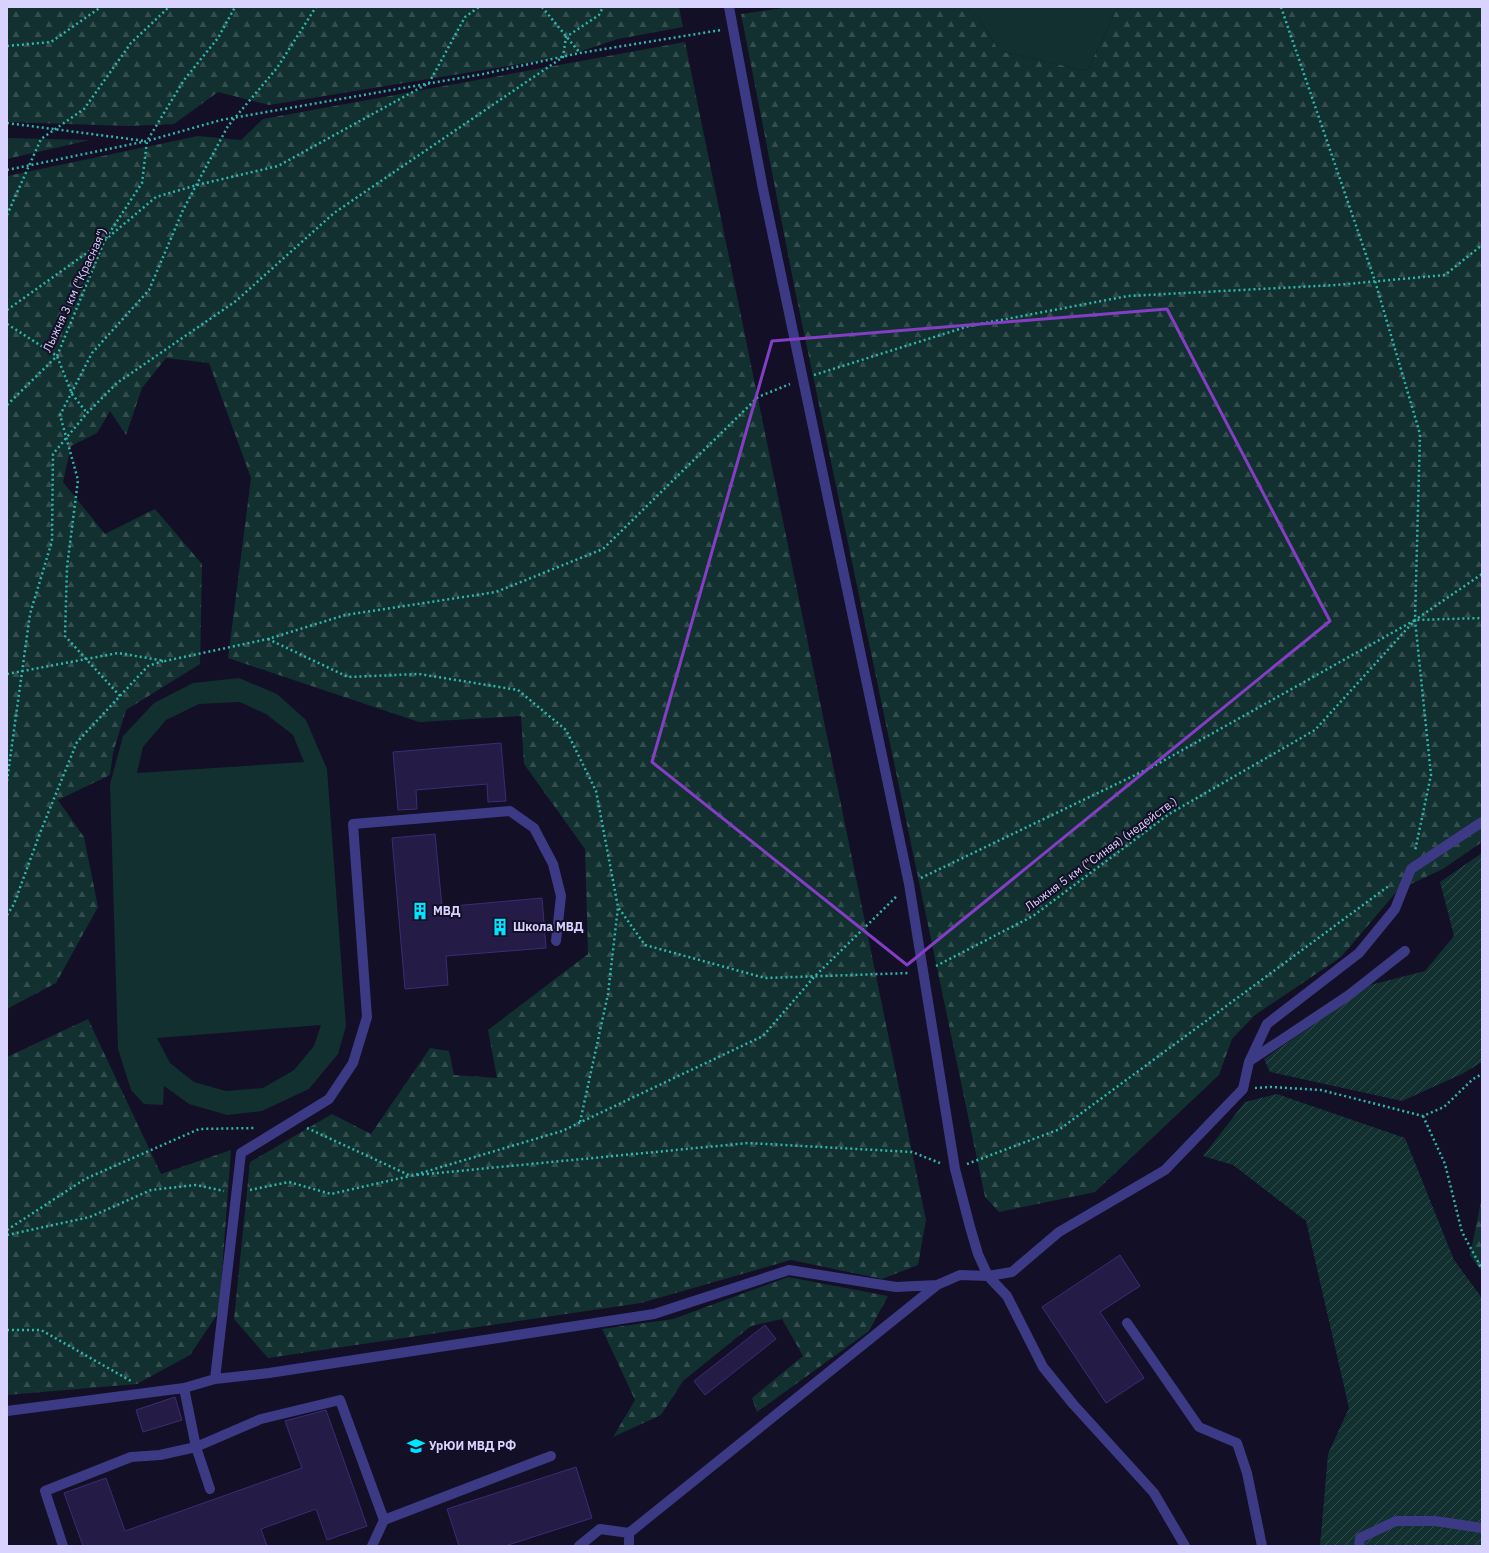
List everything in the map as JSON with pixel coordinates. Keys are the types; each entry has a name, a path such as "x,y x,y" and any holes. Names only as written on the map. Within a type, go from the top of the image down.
{"street":[{"path":"729,7 763,189 909,884 955,1169 978,1254 988,1276 1007,1296 1043,1367 1073,1404 1154,1493 1185,1546"},
{"path":"215,1379 241,1153 329,1099 353,1063 367,1017 353,824 510,811 534,828 553,864 561,896 556,941"},
{"path":"579,1546 600,1529 629,1533 937,1285 960,1275 988,1276 1012,1272 1059,1232 1165,1170 1243,1089 1249,1062 1267,1024 1359,953 1395,909 1411,869 1482,822"},
{"path":"1249,1062 1349,995 1405,951"},
{"path":"7,1410 184,1388 215,1379 269,1373 654,1314 789,1270 896,1287 937,1285"},
{"path":"1127,1323 1200,1427 1236,1443 1247,1473 1262,1546"},
{"path":"184,1388 196,1447 210,1488"},
{"path":"63,1546 45,1491 131,1457 160,1455 196,1447 261,1419 340,1400 384,1520"},
{"path":"372,1546 384,1520 551,1456"},
{"path":"1359,1546 1360,1538 1396,1520 1435,1521 1482,1528"},
{"path":"629,1533 630,1546"}],"path":[{"path":"7,46 52,42 101,7"},
{"path":"7,215 41,139 84,109 130,43 169,7"},
{"name":"Лыжня 3 км (\"Красная\")","path":"7,405 57,356 105,240 142,183 147,141 184,80 218,38 235,7"},
{"path":"120,696 65,636 67,567 78,480 60,415 92,353 149,290 183,210 228,126 277,68 316,7"},
{"path":"7,310 105,240 156,197 197,185 278,166 429,83 465,17 479,7"},
{"path":"542,7 580,54"},
{"path":"7,781 30,614 52,541 53,454 87,412 117,383 236,301 334,213 563,57 566,37 599,15 603,7"},
{"path":"1281,7 1375,281 1420,434 1415,620 1431,775 1411,869"},
{"path":"7,170 147,141 236,117 429,83 563,57 734,29"},
{"path":"7,122 147,141"},
{"path":"7,915 14,904 40,833 77,742 148,666 268,639 345,615 496,592 603,549 758,397 803,379 970,326 1128,296 1375,281 1445,275 1482,245"},
{"path":"7,324 57,356 72,394 87,412"},
{"name":"Лыжня 5 км (\"Синяя) (недейств.)","path":"268,639 348,678 419,674 518,690 566,730 596,790 618,907 645,945 765,978 924,972 1033,916 1169,814 1315,730 1415,620 1482,574"},
{"path":"7,1235 90,1218 151,1190 196,1184 236,1194 289,1182 331,1194 411,1176 562,1131 763,1036 815,976 909,884 1154,766 1415,620 1482,618"},
{"path":"7,674 118,653 165,661"},
{"path":"281,1128 310,1128 411,1176 748,1144 912,1152 955,1169 1060,1129 1393,882"},
{"path":"580,1123 608,994 618,907"},
{"path":"1243,1089 1271,1087 1321,1090 1423,1116 1444,1107 1473,1079 1482,1074"},
{"path":"1423,1116 1445,1164 1462,1232 1482,1269"},
{"path":"7,1230 85,1179 199,1129 258,1128"},
{"path":"7,1330 41,1330 137,1384"}],"highlighted area":[{"path":"1167,309 1330,621 907,965 652,762 772,341"}],"green space":[{"path":"7,7 679,7 683,27 618,39 563,57 269,105 218,92 174,124 129,126 7,122"},
{"path":"790,7 968,7 978,17 999,51 1087,71 1118,7 1482,7 1482,842 1443,869 1398,890 1341,957 1255,1015 1232,1039 1219,1075 1095,1192 999,1212 985,1197 795,290 741,14"},
{"path":"968,7 1118,7 1087,71 999,51 978,17"},
{"path":"685,42 926,1220 918,1265 882,1279 791,1260 641,1303 268,1358 234,1319 250,1162 332,1114 371,1134 430,1048 449,1051 454,1075 497,1078 488,1030 588,954 585,849 524,764 521,716 419,722 228,658 251,478 209,363 166,358 142,388 126,435 110,411 97,433 71,446 63,482 105,534 155,509 202,564 200,664 126,710 113,753 110,775 58,800 84,837 98,907 56,983 7,1009 7,176 198,136 241,140 263,119"},
{"path":"7,138 90,140 7,159"},
{"path":"239,678 277,694 306,720 327,769 346,1026 338,1054 309,1089 262,1111 227,1115 189,1104 164,1086 163,1105 144,1104 131,1090 118,1049 110,784 123,736 154,703 193,683","holes":["240,702 266,714 293,735 304,762 137,773 143,747 166,720 199,704","321,1025 314,1046 294,1070 263,1088 226,1091 194,1082 170,1063 157,1038"]},
{"path":"1482,853 1482,1062 1462,1074 1402,1101 1270,1072 1264,1059 1370,985 1425,971 1454,936 1440,882"},
{"path":"88,1019 161,1174 231,1150 219,1312 190,1355 137,1384 7,1395 7,1057"},
{"path":"1277,1094 1405,1138 1454,1260 1482,1298 1482,1546 1320,1546 1328,1454 1349,1408 1306,1221 1233,1165 1203,1156 1245,1102"},
{"path":"1482,1197 1482,1272 1470,1255"},
{"path":"788,1277 888,1296 869,1331 757,1412 752,1398 803,1356 782,1319 751,1326 683,1381 661,1415 613,1437 635,1400 602,1329 673,1319"}],"building":[{"path":"501,743 506,801 488,802 487,784 416,790 417,809 398,810 393,752"},
{"path":"435,834 442,907 542,898 546,948 446,956 448,985 405,989 392,838"},
{"path":"1120,1255 1140,1286 1100,1312 1144,1378 1106,1403 1042,1307"},
{"path":"765,1325 776,1339 705,1395 694,1381"},
{"path":"175,1397 182,1420 143,1432 136,1410"},
{"path":"326,1410 367,1526 327,1540 316,1509 261,1529 267,1546 83,1546 64,1493 106,1478 125,1531 302,1468 285,1421"},
{"path":"576,1467 592,1518 505,1546 459,1546 447,1509"}],"place":[{"name":"МВД","path":"420,911"},
{"name":"Школа МВД","path":"500,927"},
{"name":"УрЮИ МВД РФ","path":"416,1446"}]}
